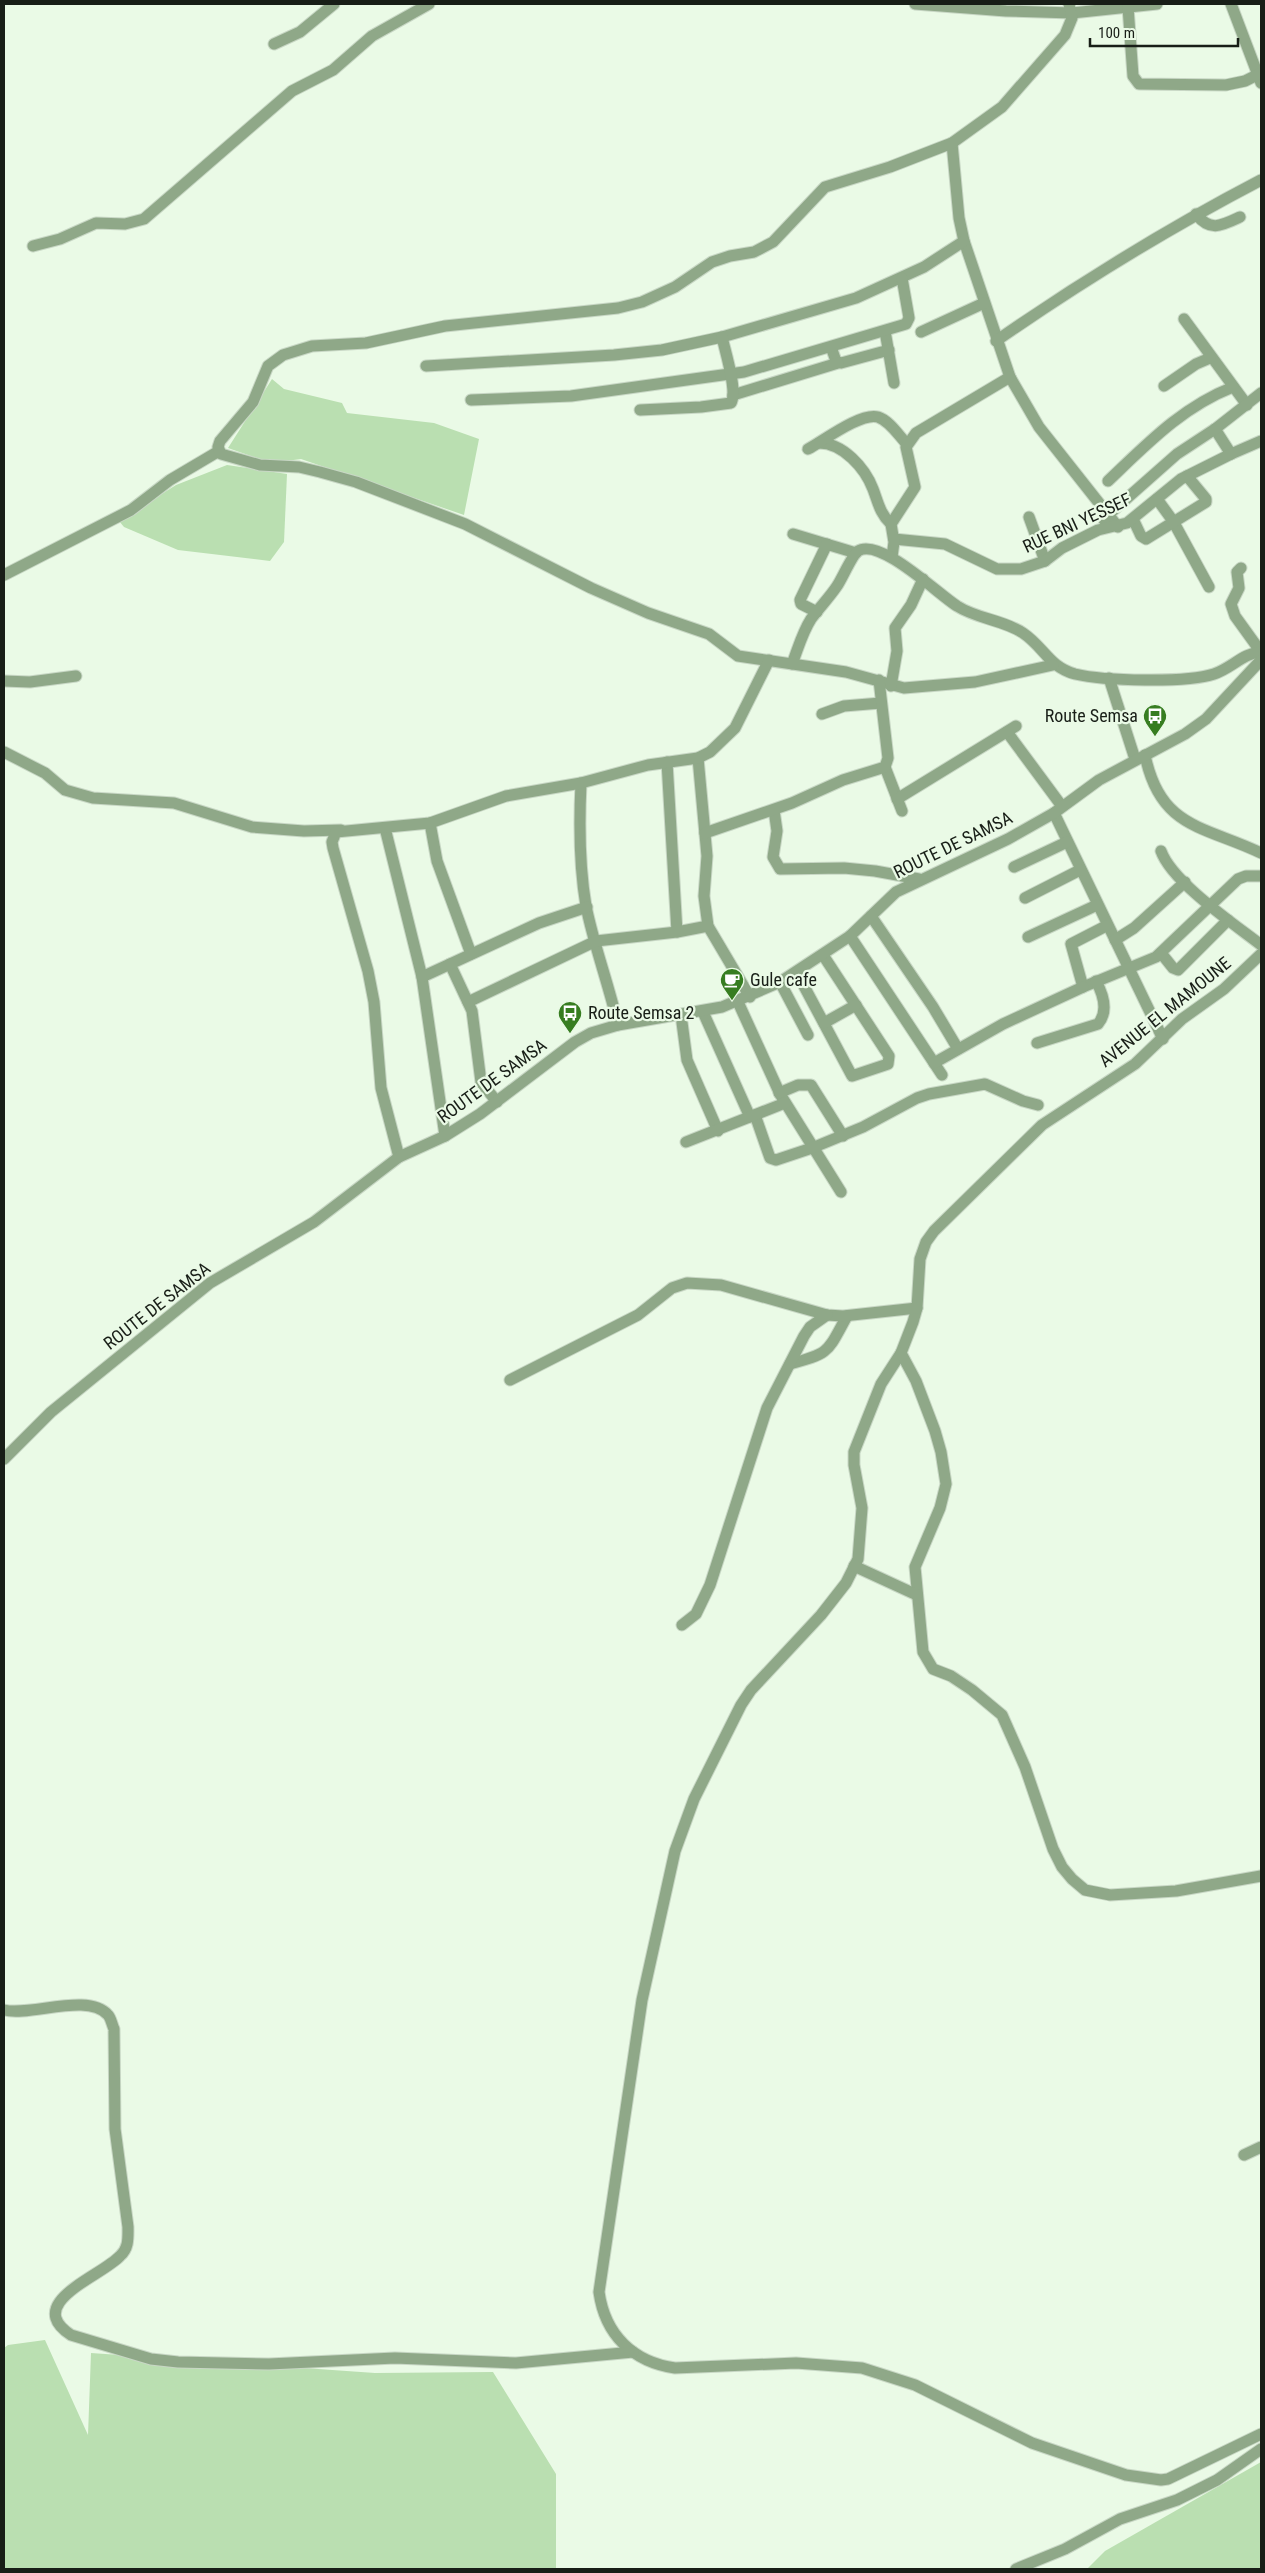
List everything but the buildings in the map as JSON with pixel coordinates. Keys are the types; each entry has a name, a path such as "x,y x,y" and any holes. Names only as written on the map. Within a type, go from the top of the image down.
{"street":[{"path":"274,44 300,32 334,4"},
{"path":"33,246 60,239 96,223 126,224 144,219 292,91 333,70 372,36 429,4"},
{"path":"916,4 1006,11 1128,7 1157,4"},
{"path":"1128,7 1133,76 1140,84 1226,85 1260,77 1231,4"},
{"path":"219,451 220,441 257,396 268,366 283,355 312,346 366,343 445,326 597,311 642,302 675,287 712,262 730,256 754,252 773,242 825,187 890,167 952,143 1009,100 1065,35 1071,23 1070,8"},
{"path":"952,143 958,218 996,341 1010,377 1039,427 1118,527"},
{"path":"996,341 1080,284 1196,214 1261,180"},
{"path":"1196,214 1204,224 1210,226 1240,217"},
{"path":"426,366 614,355 662,350 722,337 856,298 902,278 964,241"},
{"path":"471,400 571,396 749,371 900,327 908,322 908,303 902,278"},
{"path":"921,332 984,304"},
{"path":"1184,319 1210,358 1247,405"},
{"path":"885,331 894,383"},
{"path":"640,410 725,405 731,403 733,395 722,337"},
{"path":"831,347 838,363"},
{"path":"733,395 888,350"},
{"path":"1164,386 1196,364 1210,358"},
{"path":"907,444 916,433 1010,377"},
{"path":"1108,481 1164,428 1190,408 1233,387"},
{"path":"1098,530 1108,515 1177,454 1215,429 1261,392"},
{"path":"808,449 852,424 875,417 883,420 907,444 915,487 891,524"},
{"path":"1215,429 1230,454"},
{"name":"RUE BNI YESSEF","path":"894,539 944,544 997,569 1013,570 1045,561 1062,548 1098,530 1118,527 1133,519 1187,476 1230,454 1261,441"},
{"path":"819,443 838,446 861,469 871,483 882,514 891,524 894,539 892,557"},
{"path":"4,575 131,510 170,480 219,451 260,465 299,467 356,482 448,517 516,548 590,588 648,613 709,634 738,656 846,672 879,680 891,686 912,688 975,682 1053,664"},
{"path":"1133,519 1141,536 1146,539 1206,502 1187,476"},
{"path":"1157,499 1173,521 1209,587"},
{"path":"1029,517 1045,561"},
{"path":"793,534 856,553 867,550 892,557 957,606 1020,631 1042,650 1053,664 1075,674 1109,678 1206,676 1224,671 1249,654 1261,652 1235,616 1231,604 1239,588 1237,572 1241,568"},
{"path":"817,612 801,604 800,600 827,544"},
{"path":"792,664 805,630 839,583 856,553"},
{"path":"891,686 897,645 895,628 911,605 923,579"},
{"path":"4,752 45,773 65,790 93,798 174,803 252,827 304,831 385,828 430,823 506,796 581,783 630,769 698,758 710,752 735,728 769,660"},
{"name":"ROUTE DE SAMSA","path":"4,1459 51,1412 210,1283 314,1222 399,1157 445,1136 497,1102 575,1042 591,1033 618,1025 703,1012 738,1002 797,973 850,936 896,892 919,879 976,855 1058,809 1140,757 1185,734 1206,719 1261,660"},
{"path":"4,681 30,682 76,676"},
{"path":"1109,678 1140,757 1152,783 1165,802 1184,820 1209,834 1261,853"},
{"path":"879,680 888,758 885,767 899,805 1011,729 1058,809 1067,842 1106,926 1115,940 1163,1039"},
{"path":"822,714 844,706 881,703"},
{"path":"698,758 707,856 704,896 708,926 750,997"},
{"path":"667,762 677,932"},
{"path":"705,833 774,810 843,780 885,767"},
{"path":"581,783 580,856 587,907 618,1025"},
{"path":"774,810 777,831 773,857 780,869 844,868 875,870 919,879"},
{"path":"430,823 437,861 471,954"},
{"path":"385,828 422,977 445,1136"},
{"path":"341,830 333,836 332,848 368,970 374,1002 382,1094 399,1157"},
{"path":"1014,867 1067,842"},
{"path":"1161,851 1170,868 1228,920 1261,945"},
{"path":"1025,898 1080,870"},
{"path":"934,1063 1003,1024 1161,953 1238,879 1246,876 1261,876"},
{"path":"1115,940 1134,928 1185,882"},
{"path":"1028,937 1097,905"},
{"path":"422,977 539,923 587,907"},
{"path":"870,916 933,1007 958,1050"},
{"path":"1161,953 1173,968 1178,970 1228,920"},
{"path":"468,1002 596,941 677,932 708,926"},
{"path":"1083,988 1071,944 1106,926"},
{"path":"850,936 942,1075"},
{"name":"AVENUE EL MAMOUNE","path":"917,1308 919,1264 926,1242 934,1230 1042,1125 1135,1064 1182,1019 1224,989 1261,954"},
{"path":"797,973 852,1076 888,1064 889,1056 823,955"},
{"path":"450,964 468,1002 475,1023 481,1082 497,1102"},
{"path":"1037,1043 1098,1024 1102,1016 1104,1004 1103,994 1096,981"},
{"path":"780,982 808,1035"},
{"path":"738,1002 782,1098 841,1192"},
{"path":"824,1023 856,1005"},
{"path":"703,1012 772,1159 779,1159 843,1136 917,1098 973,1085 985,1084 1023,1101 1038,1105"},
{"path":"681,1015 687,1060 718,1131"},
{"path":"686,1142 752,1116 782,1098 798,1085 811,1085 843,1136"},
{"path":"510,1380 638,1315 672,1288 686,1283 720,1285 827,1315 847,1316 917,1308 901,1353 881,1384 853,1458 862,1508 860,1547 854,1566 846,1583 821,1615 751,1690 741,1705 694,1800 675,1851 642,2000 600,2281 603,2314 612,2330 632,2352 652,2363 675,2368 827,2364 879,2371 915,2385 1032,2443 1126,2475 1152,2479 1168,2479 1261,2434"},
{"path":"682,1625 696,1614 710,1584 768,1408 810,1327 827,1315"},
{"path":"790,1364 823,1354 831,1345 847,1316"},
{"path":"901,1353 916,1381 934,1431 941,1452 946,1484 933,1526 916,1560 920,1636 926,1660 933,1669 951,1676 972,1690 1002,1715 1024,1767 1057,1860 1077,1884 1094,1893 1110,1895 1176,1891 1261,1876"},
{"path":"854,1566 917,1595"},
{"path":"4,2010 98,2007 108,2015 114,2029 115,2130 128,2227 128,2243 121,2256 67,2293 57,2304 55,2316 60,2328 71,2335 134,2355 178,2362 269,2364 395,2358 516,2363 632,2352"},
{"path":"1244,2155 1261,2147"},
{"path":"1016,2569 1065,2549 1120,2519 1177,2500 1216,2480 1261,2449"}],"green space":[{"path":"272,379 284,389 342,403 347,413 434,423 479,439 464,515 301,459 271,463 228,448"},
{"path":"227,465 287,474 284,542 270,561 178,550 124,527 119,521 176,485"},
{"path":"45,2340 88,2435 91,2353 375,2373 493,2372 556,2474 556,2569 4,2569 4,2348 8,2345"},
{"path":"1261,2462 1261,2569 1087,2569 1105,2551"}],"place":[{"name":"Route Semsa","path":"1155,737"},
{"name":"Gule cafe","path":"732,1001"},
{"name":"Route Semsa 2","path":"570,1034"}]}
